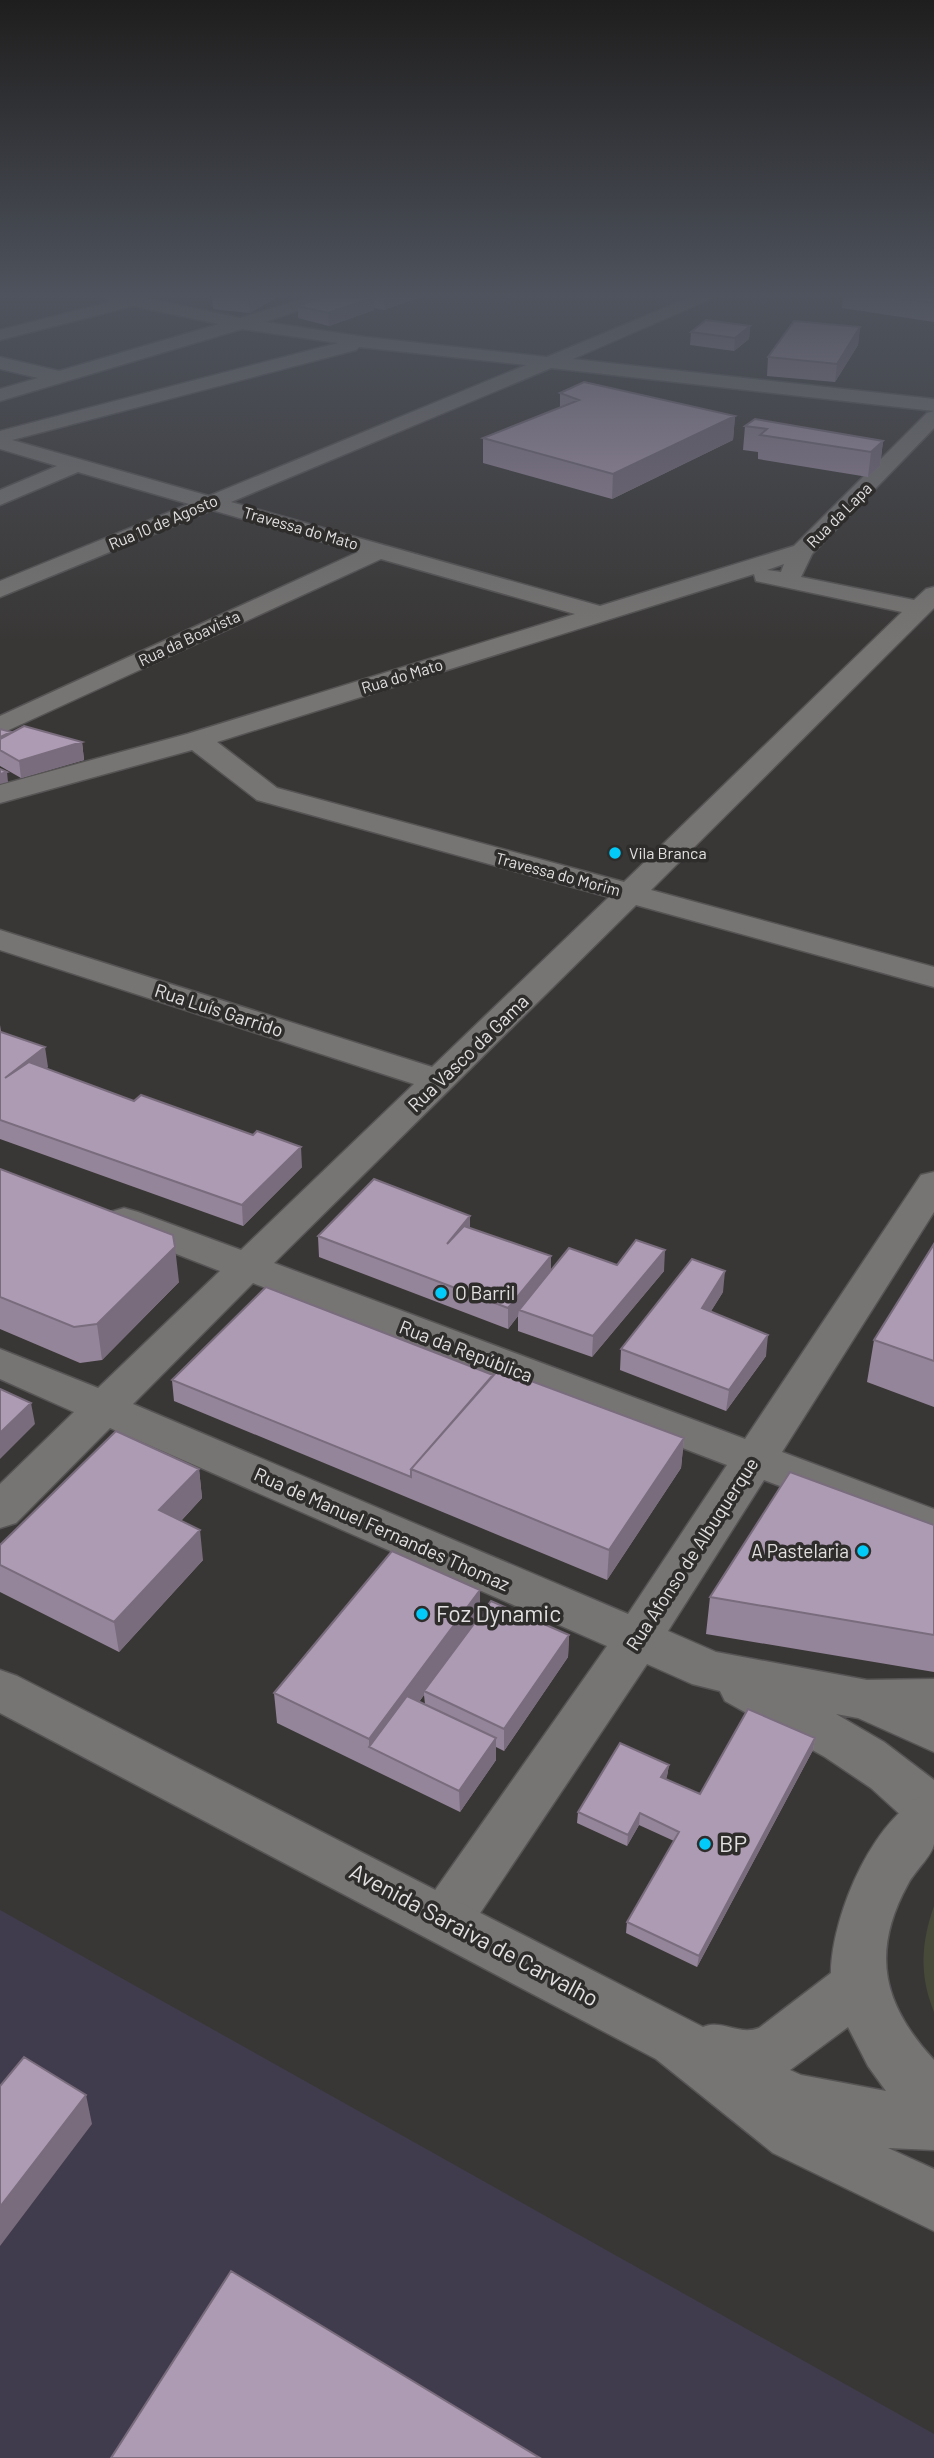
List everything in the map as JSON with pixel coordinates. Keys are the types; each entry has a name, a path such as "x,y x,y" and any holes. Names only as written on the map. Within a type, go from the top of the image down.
{"street":[{"path":"0,437 97,412"},
{"name":"Rua 10 de Agosto","path":"0,590 208,502 433,412"},
{"name":"Rua da Lapa","path":"802,551 934,417"},
{"path":"912,442 934,446"},
{"name":"Travessa do Mato","path":"0,443 601,614"},
{"path":"0,498 76,465"},
{"name":"Rua da Boavista","path":"0,727 379,551"},
{"path":"788,581 802,551"},
{"name":"Rua do Mato","path":"0,794 197,740 802,551"},
{"path":"738,571 927,601"},
{"name":"Rua Vasco da Gama","path":"0,1511 245,1267 633,894 927,601"},
{"path":"0,727 37,738"},
{"name":"Travessa do Morim","path":"197,740 267,794 934,976"},
{"path":"75,748 124,761"},
{"name":"Rua Luís Garrido","path":"0,940 439,1081"},
{"name":"Rua Afonso de Albuquerque","path":"444,1920 637,1639 934,1183"},
{"name":"Rua da República","path":"90,1207 752,1461 934,1527"},
{"name":"Rua de Manuel Fernandes Thomaz","path":"0,1363 709,1670 867,1700 934,1699"},
{"path":"709,1670 871,1758 902,1780 934,1812 909,1834 873,1899 864,1929 859,1985 881,2040 917,2084 934,2099"},
{"name":"Avenida Saraiva de Carvalho","path":"0,1690 676,2040 794,2133 934,2201"},
{"path":"867,1700 934,1732"},
{"path":"676,2040 748,2060 779,2047 859,1985"},
{"path":"676,2040 794,2102 882,2119 934,2122"}],"shaded area":[{"path":"0,1910 934,2434 934,2458 0,2458"}],"green space":[{"path":"934,1906 934,2012 926,1985 923,1959 926,1933"}],"building":[{"path":"549,412 716,412 735,416 613,474 483,438"},
{"path":"755,419 883,441 871,452 760,435 767,429 745,426"},
{"path":"24,726 82,742 19,761 0,750 0,739"},
{"path":"0,729 11,732 0,737"},
{"path":"1,1032 45,1047 5,1078 29,1062 134,1101 141,1095 253,1135 257,1131 301,1147 242,1205 0,1120"},
{"path":"0,1169 173,1235 175,1247 97,1324 74,1327 0,1297"},
{"path":"374,1179 470,1216 447,1244 464,1226 551,1256 508,1308 318,1236"},
{"path":"636,1240 665,1250 593,1336 519,1310 569,1248 617,1265"},
{"path":"934,1244 934,1361 874,1340"},
{"path":"692,1259 725,1271 702,1308 768,1335 729,1390 621,1349"},
{"path":"266,1287 493,1375 411,1469 411,1477 172,1380"},
{"path":"499,1369 684,1438 609,1550 411,1469"},
{"path":"0,1389 31,1403 0,1433"},
{"path":"116,1431 199,1469 159,1510 200,1530 114,1622 0,1565 0,1545"},
{"path":"790,1472 934,1525 934,1635 710,1597"},
{"path":"392,1551 480,1590 369,1739 274,1693"},
{"path":"491,1601 569,1635 504,1729 424,1691"},
{"path":"407,1696 496,1738 459,1791 369,1747"},
{"path":"748,1709 815,1738 699,1956 627,1922 679,1832 640,1813 628,1835 578,1812 620,1743 669,1765 661,1777 700,1794"},
{"path":"24,2057 86,2095 0,2207 0,2086"},
{"path":"231,2271 540,2458 111,2458"}],"place":[{"name":"Vila Branca","path":"615,853"},
{"name":"O Barril","path":"441,1293"},
{"name":"A Pastelaria","path":"863,1551"},
{"name":"Foz Dynamic","path":"422,1614"},
{"name":"BP","path":"705,1844"}]}
